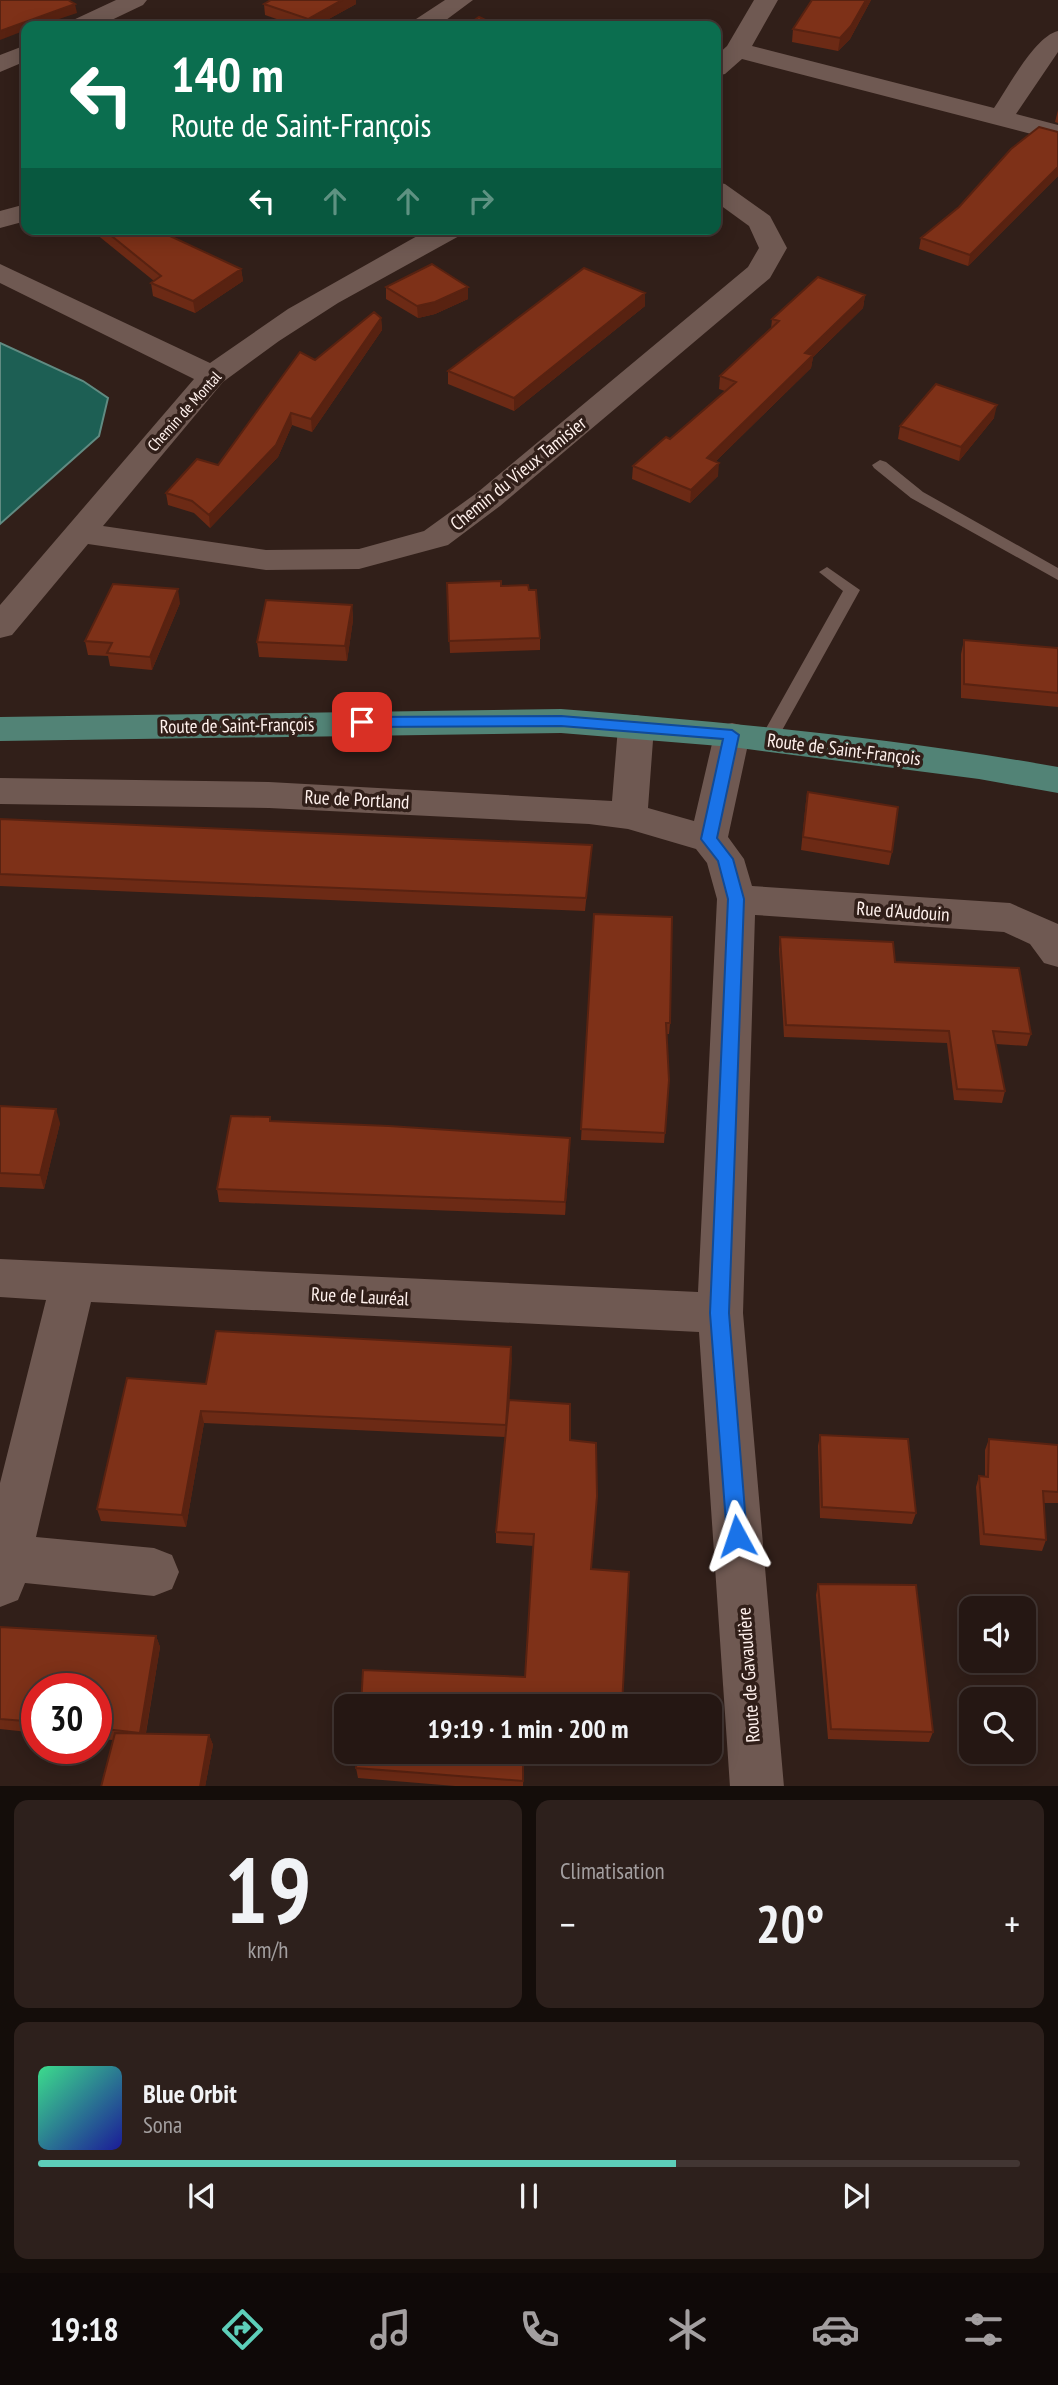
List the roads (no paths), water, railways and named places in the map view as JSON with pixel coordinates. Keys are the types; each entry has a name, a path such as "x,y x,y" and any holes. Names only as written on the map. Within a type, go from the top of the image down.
{"main road":[{"name":"Route de Saint-François","path":"0,729 548,721 769,739 979,766 1058,780"}],"street":[{"path":"91,21 135,0"},
{"path":"430,21 461,0"},
{"path":"721,64 737,50 766,0"},
{"path":"1001,117 1045,52 1058,38"},
{"path":"737,50 1058,134"},
{"path":"0,65 21,54"},
{"name":"Chemin du Vieux Tamisier","path":"78,533 266,560 359,559 436,538 489,499 760,272 774,248 760,222 721,194"},
{"path":"0,220 21,214"},
{"name":"Chemin de Montal","path":"0,627 212,376 254,343 329,294 440,235"},
{"path":"0,272 212,376"},
{"path":"628,816 633,789 636,727"},
{"path":"709,839 732,735"},
{"name":"Rue de Portland","path":"0,792 269,795 589,811 628,816 709,839"},
{"name":"Route de Gavaudière","path":"709,839 725,859 736,899 720,1313 757,1786"},
{"name":"Rue d'Audouin","path":"736,899 1010,918 1044,934 1058,952"},
{"name":"Rue de Lauréal","path":"0,1278 720,1313"},
{"path":"73,1282 2,1566 154,1572"}],"lane":[{"path":"880,465 917,495 1058,575"},
{"path":"769,739 852,590 827,572"}],"water":[{"path":"0,343 83,381 108,398 99,436 0,524"}]}
